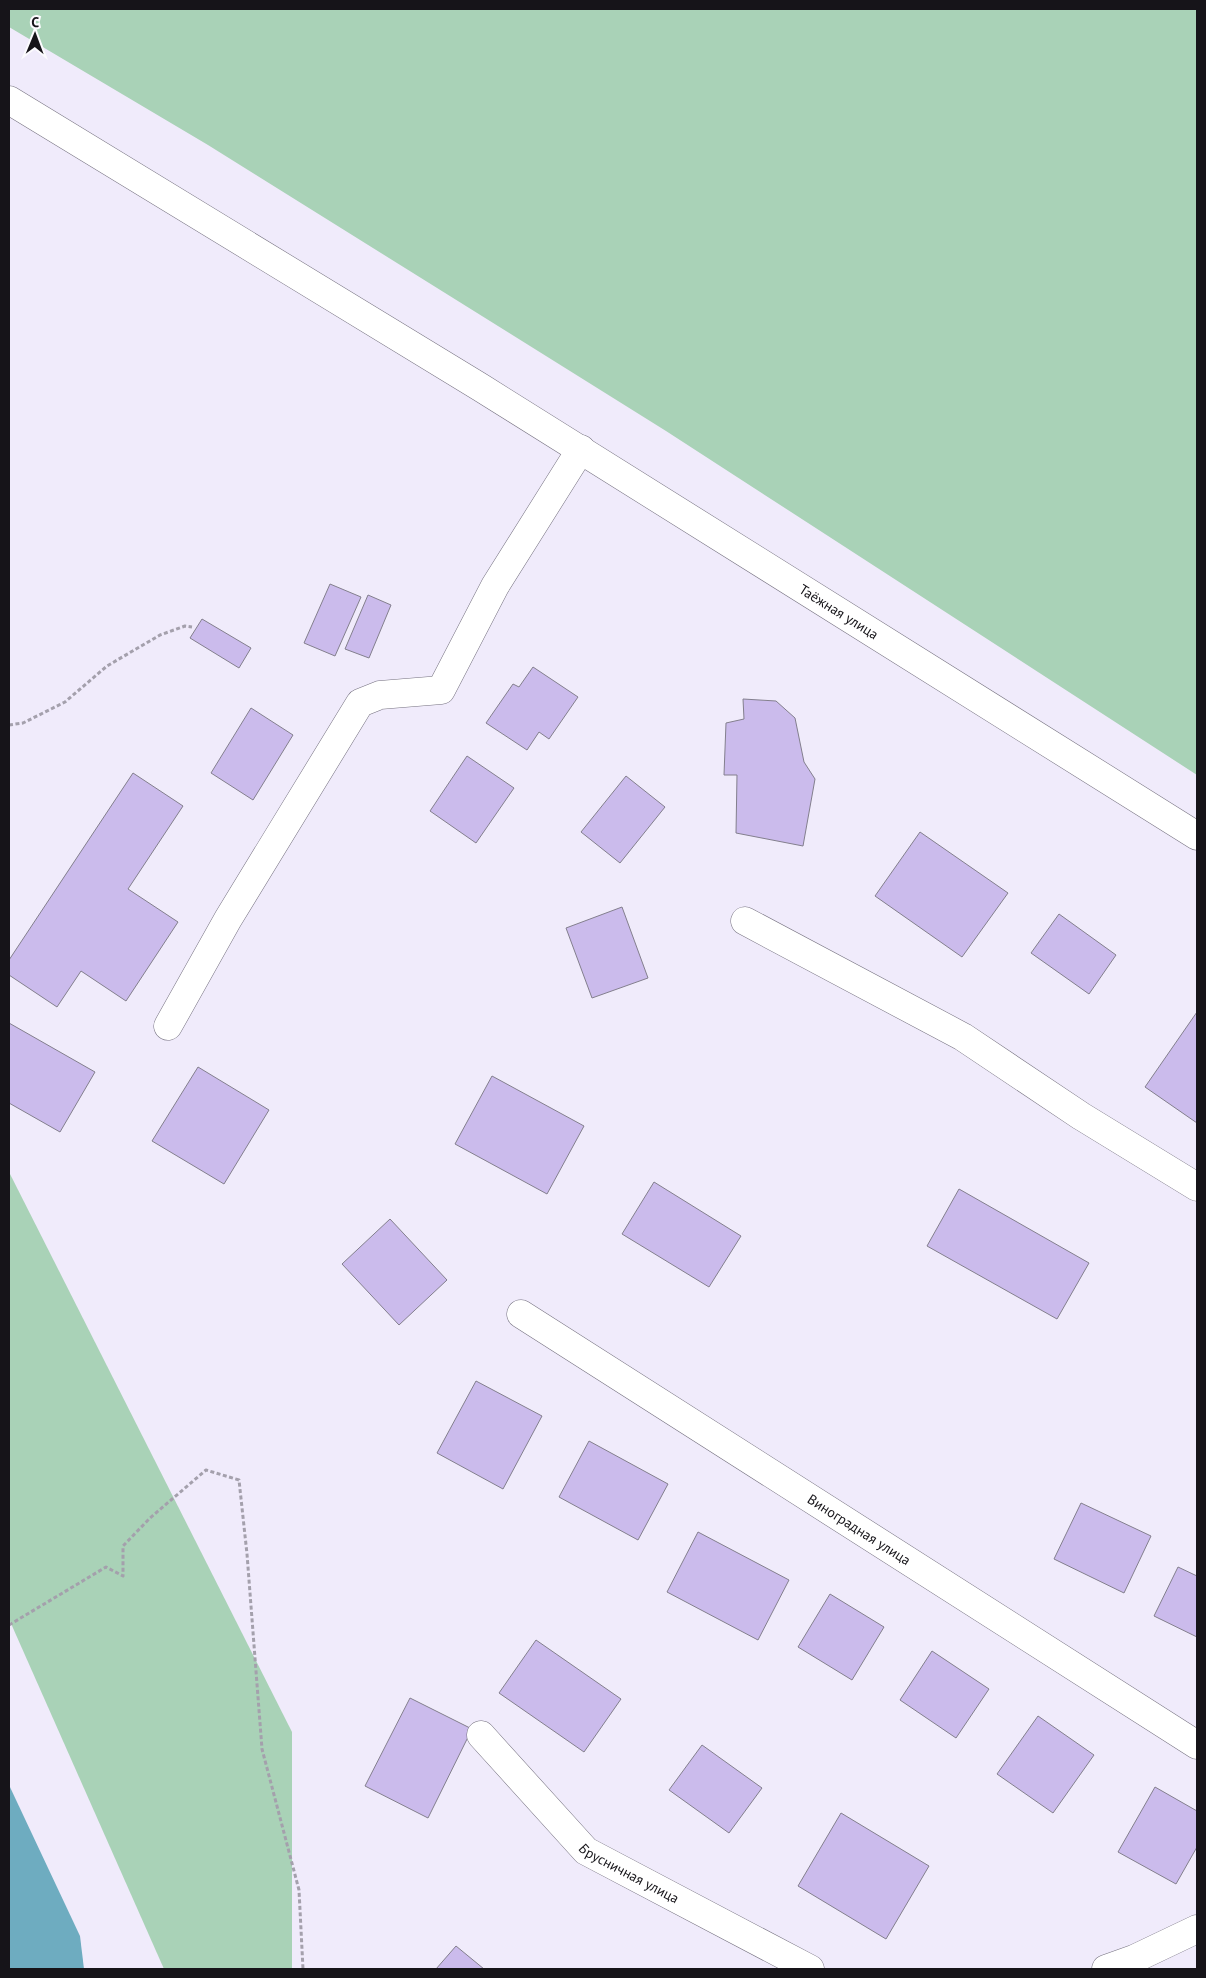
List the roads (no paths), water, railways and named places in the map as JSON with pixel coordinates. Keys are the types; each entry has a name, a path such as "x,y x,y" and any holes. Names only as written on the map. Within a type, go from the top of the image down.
{"street":[{"name":"Таёжная улица","path":"9,100 480,387 1197,836"},
{"path":"168,1026 228,919 360,703 380,695 441,690 495,586 581,450"},
{"path":"745,921 962,1037 1081,1116 1197,1187"},
{"name":"Виноградная улица","path":"521,1314 1197,1745"},
{"name":"Брусничная улица","path":"481,1735 586,1851 810,1969"},
{"path":"1106,1969 1137,1964 1197,1930"}],"water":[{"path":"9,1785 80,1936 84,1969 9,1969"}]}
